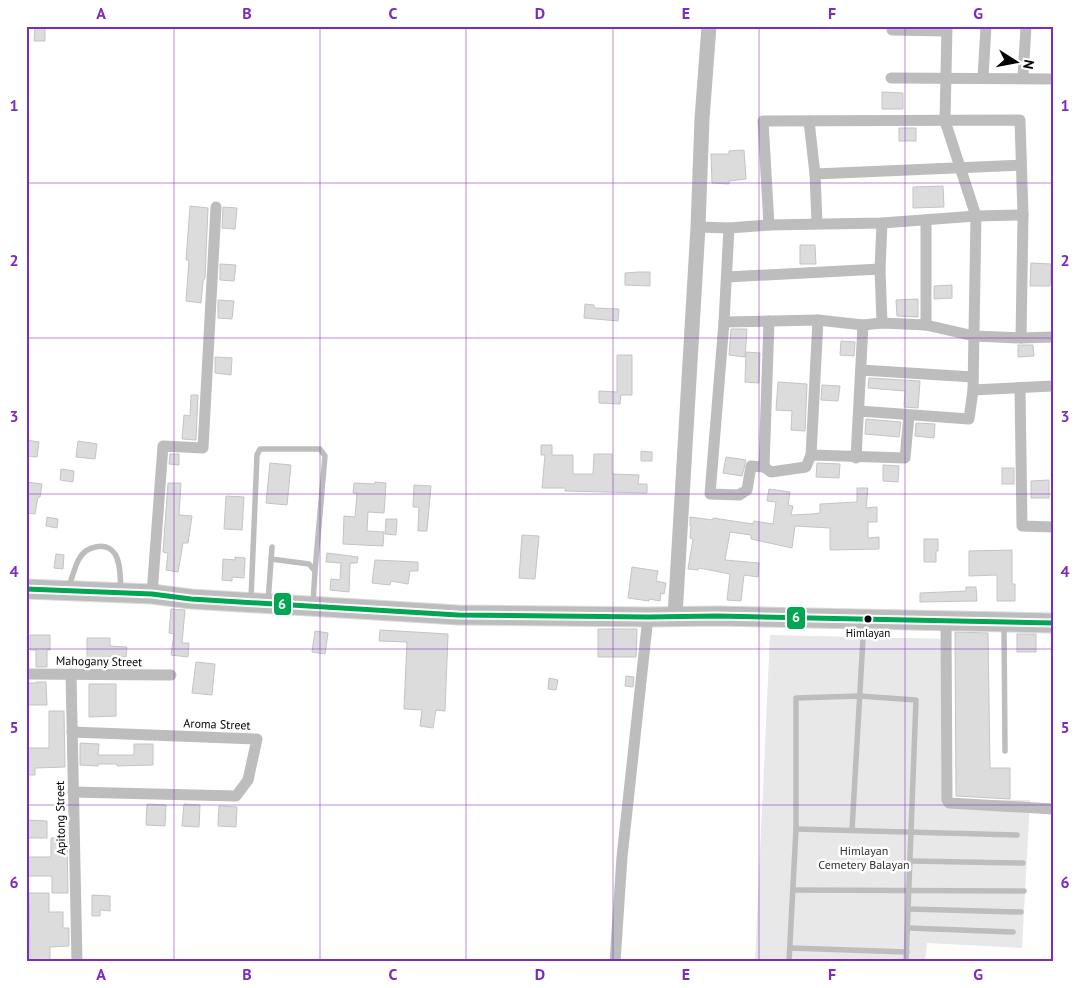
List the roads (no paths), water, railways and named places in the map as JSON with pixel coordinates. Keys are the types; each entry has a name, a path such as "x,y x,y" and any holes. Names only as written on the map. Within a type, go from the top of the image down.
{"main road":[{"path":"26,589 152,594 260,603 458,614 1053,623"}],"street":[{"path":"675,616 698,227 702,119 709,26"},
{"path":"983,78 986,26"},
{"path":"1024,78 1026,26"},
{"path":"859,411 969,418 973,390 976,216 946,121 946,29 892,30"},
{"path":"891,78 1053,78"},
{"path":"769,225 762,121 1020,120 1023,215 1021,338"},
{"path":"809,121 816,174 817,223"},
{"path":"816,174 960,166 1021,165"},
{"path":"152,594 163,446 203,448 216,207"},
{"path":"698,227 729,228 1023,215"},
{"path":"926,220 926,325"},
{"path":"882,222 880,269 882,323"},
{"path":"729,228 724,322 710,494 739,495 747,490 751,466 764,467 771,472 806,467 811,455 818,320"},
{"path":"727,277 880,269"},
{"path":"724,322 818,320 863,325 882,323 926,325 974,336 1053,337"},
{"path":"764,467 769,321"},
{"path":"856,458 863,325"},
{"path":"861,370 974,378"},
{"path":"973,390 1053,386"},
{"path":"1020,388 1022,526 1053,527"},
{"path":"811,455 856,458 905,458 910,415"},
{"path":"615,962 622,857 648,617"},
{"path":"946,622 948,803 1053,808"},
{"name":"Mahogany Street","path":"26,674 171,675"},
{"name":"Apitong Street","path":"71,674 77,962"},
{"name":"Aroma Street","path":"72,732 257,739 248,780 236,796 73,792"}],"lane":[{"path":"260,603 257,455 260,449 311,448 320,449 325,456 313,606"},
{"path":"68,591 79,559 94,546 108,548 116,555 119,564 122,594"},
{"path":"260,603 271,559 272,547"},
{"path":"271,559 309,564 315,571"},
{"path":"852,830 864,619"},
{"path":"1004,623 1005,751"},
{"path":"789,962 796,829 796,698 859,696 916,700 906,962"},
{"path":"796,829 1018,835"},
{"path":"910,861 1023,863"},
{"path":"793,890 1024,891"},
{"path":"909,908 1021,912"},
{"path":"908,928 1013,932"},
{"path":"790,948 907,952"}],"place":[{"name":"Himlayan","path":"868,619"}],"park label":[{"name":"Himlayan Cemetery Balayan","path":"864,857"}]}
